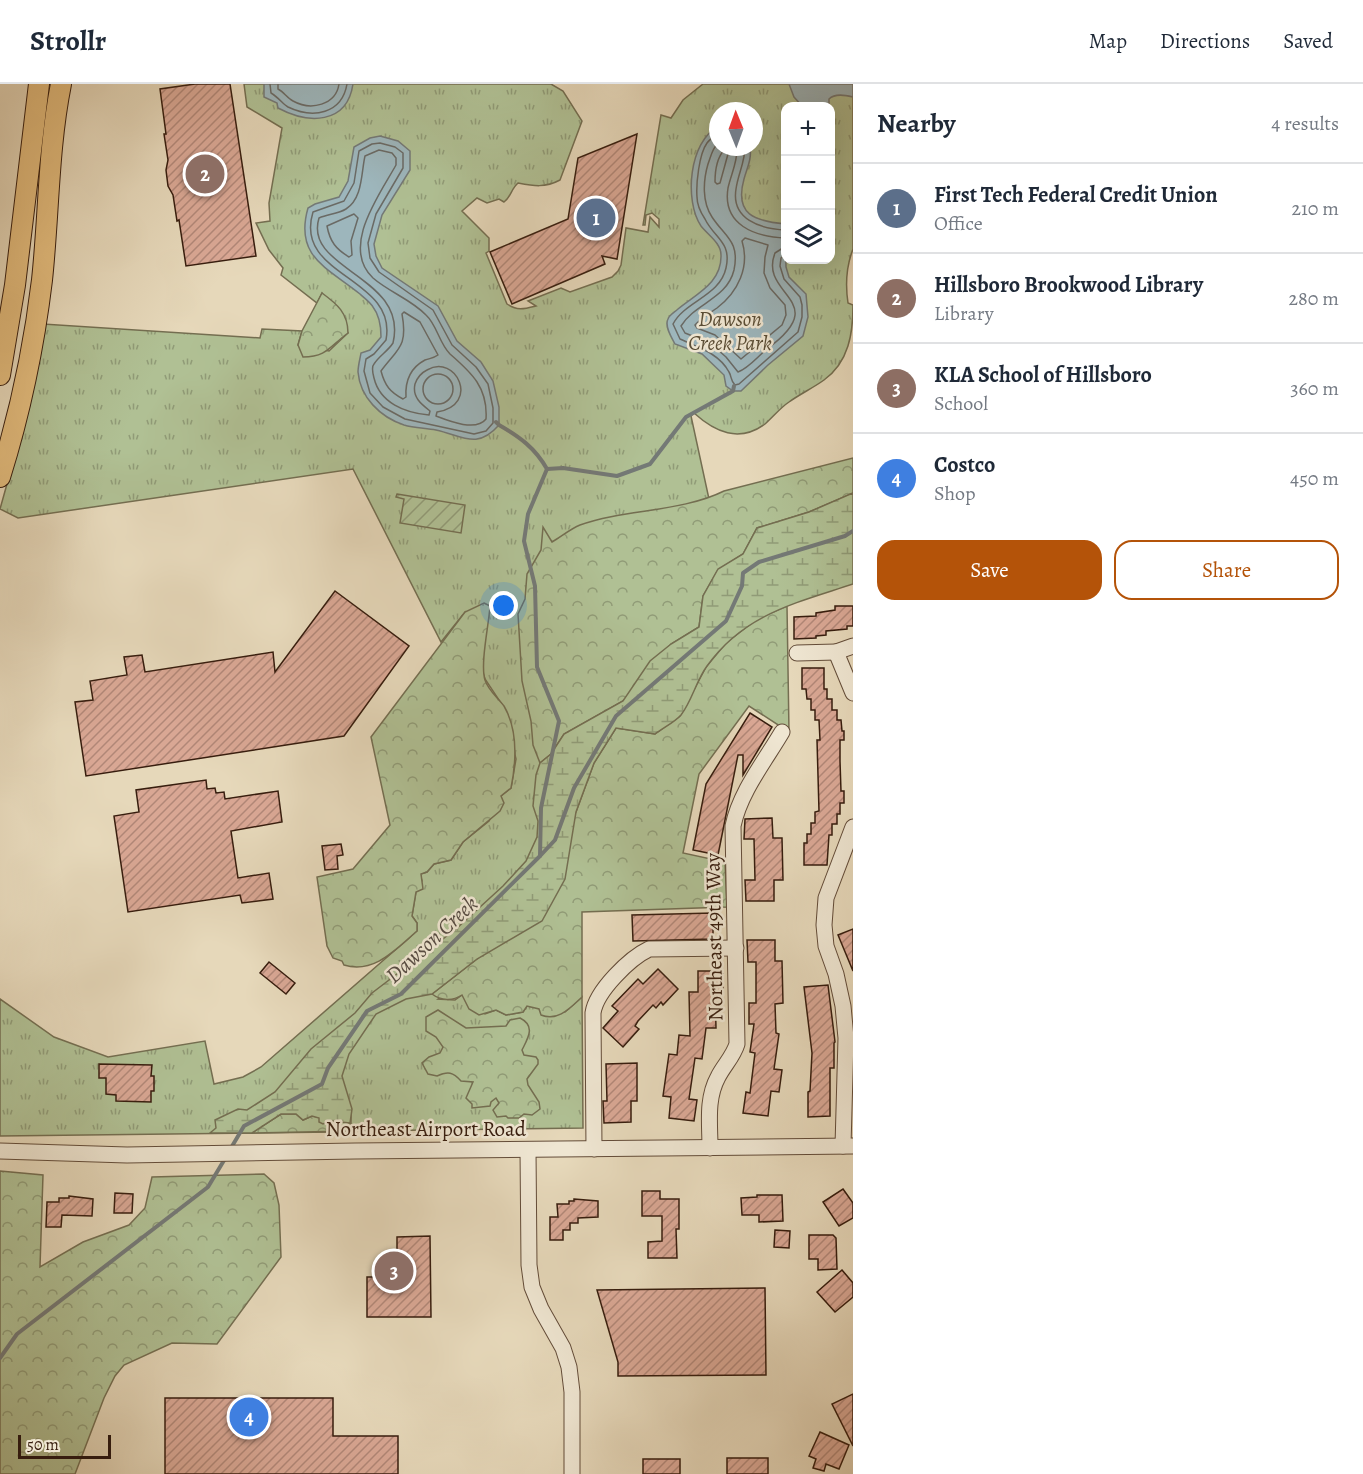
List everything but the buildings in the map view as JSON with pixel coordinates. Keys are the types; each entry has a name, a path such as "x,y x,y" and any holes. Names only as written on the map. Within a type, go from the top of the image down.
{"main road":[{"path":"0,375 15,285 39,84"},
{"path":"0,477 17,418 38,308 50,165 61,84"}],"street":[{"path":"797,653 836,652 853,646"},
{"path":"836,652 853,693"},
{"name":"Northeast 49th Way","path":"710,1148 710,1102 713,1090 737,1044 733,826 736,812 782,732"},
{"path":"848,1146 846,1038 843,1006 836,974 826,946 824,925 826,898 853,827"},
{"path":"594,1149 593,1013 594,1004 600,993 639,954 649,949 736,948"},
{"name":"Northeast Airport Road","path":"0,1151 127,1155 848,1146"},
{"path":"528,1150 530,1278 534,1293 563,1348 569,1367 572,1392 572,1474"}],"green space":[{"name":"Dawson Creek Park","path":"244,84 551,84 563,91 582,121 560,180 539,186 518,183 504,202 499,199 487,203 477,198 462,211 489,238 489,251 486,253 507,304 521,309 536,306 528,301 561,288 570,292 612,277 621,265 626,228 648,232 650,217 659,227 659,219 652,213 646,215 645,225 643,225 661,115 671,118 683,100 703,84 853,84 853,249 846,282 848,303 853,305 853,316 848,346 839,365 832,373 786,404 765,424 755,430 737,434 728,433 710,425 694,413 691,416 709,499 581,883 438,999 455,1000 462,995 485,1014 496,1010 506,1015 523,1012 527,1006 565,1012 582,997 583,1128 351,1131 351,1109 334,1132 0,1136 0,999 54,1037 108,1057 205,1041 214,1084 243,1077 261,1067 417,931 417,923 412,916 416,892 422,881 420,874 427,872 434,864 451,860 463,842 489,821 501,796 511,788 516,759 503,706 485,679 465,612 441,642 353,469 18,518 0,509 12,466 43,324 260,338 262,329 302,331 298,345 329,351 348,333 322,293 317,303 281,275 283,268 269,250 256,223 270,221 269,203 282,128 247,107"},
{"path":"322,293 344,314 348,333 323,353 303,357 298,345 302,331"},
{"path":"853,458 853,493 809,512 757,528 743,554 718,570 703,596 699,627 671,644 623,701 564,734 551,754 540,763 533,745 531,721 522,681 518,614 525,599 527,574 541,550 543,527 552,542 576,527 597,520 690,503 724,491"},
{"path":"853,493 853,584 772,613 737,634 707,666 681,715 655,734 616,728 594,763 576,812 565,879 542,921 477,959 432,994 406,999 376,1014 349,1054 342,1076 352,1109 350,1123 330,1121 323,1124 319,1122 319,1118 312,1116 303,1120 296,1114 281,1114 252,1133 210,1133 216,1128 215,1120 238,1109 247,1110 275,1092 311,1049 355,1013 372,993 456,929 503,886 526,861 537,837 538,821 533,806 536,775 540,763 551,754 564,734 623,701 650,661 671,644 699,627 703,596 718,569 743,554 757,528 809,512"},
{"path":"397,494 465,505 461,533 400,523 404,499 396,497"},
{"path":"484,603 490,606 484,654 485,680 509,715 514,736 515,757 511,788 501,796 504,803 500,811 463,842 451,860 434,864 427,872 421,874 423,889 416,892 412,916 417,923 417,931 384,958 374,963 355,967 344,965 342,961 333,958 327,946 317,877 353,869 390,825 371,737 465,612"},
{"path":"787,606 789,732 749,706 699,774 683,853 725,862 727,907 582,912 582,997 568,1009 553,1017 541,1015 539,1009 527,1006 523,1012 506,1015 496,1010 479,1015 469,1009 462,995 447,999 432,994 477,959 576,812 594,763 616,728 655,734 680,716 706,667 726,643 757,619"},
{"path":"438,1010 466,1028 506,1026 510,1020 520,1018 525,1021 529,1032 522,1050 524,1055 536,1057 538,1060 538,1064 527,1079 528,1085 539,1102 540,1109 532,1115 524,1114 519,1118 497,1117 493,1110 499,1103 496,1098 490,1106 472,1108 472,1104 466,1098 473,1082 461,1081 450,1073 437,1076 428,1074 422,1063 429,1057 440,1053 443,1047 436,1037 426,1031 426,1017"},
{"path":"281,1114 296,1114 303,1120 312,1116 350,1123 351,1131 252,1133"},
{"path":"0,1171 43,1175 40,1267 83,1242 129,1225 145,1208 152,1177 264,1174 274,1183 279,1205 281,1257 217,1344 172,1343 124,1365 115,1376 104,1398 75,1474 0,1474"}],"water":[{"path":"264,84 353,84 343,107 335,114 313,118 302,117 278,108 277,103 264,97"},
{"path":"789,84 853,84 853,97 843,95 834,96 829,99 829,102 798,102"},
{"path":"708,134 709,156 750,156 744,179 742,201 745,208 756,218 781,223 781,264 786,264 789,277 806,294 808,317 803,336 741,391 733,391 726,386 724,375 702,354 675,344 667,325 671,315 707,287 720,265 719,247 701,226 692,202 692,172 695,158"},
{"path":"380,136 398,141 410,151 410,170 382,215 374,244 376,256 382,268 438,306 457,341 481,362 493,381 499,407 499,425 484,437 462,438 436,430 404,425 387,417 373,405 363,390 358,370 361,353 370,350 381,337 377,314 367,300 326,268 310,250 305,225 308,208 339,197 348,181 354,147 370,138"}],"waterway":[{"path":"547,469 563,468 617,476 650,464 686,417 733,391 734,386"},
{"path":"496,422 526,444 547,469"},
{"path":"540,856 541,808 559,721 537,667 535,586 524,541 528,514 547,469"},
{"name":"Dawson Creek","path":"231,1148 244,1126 322,1084 328,1068 367,1011 401,994 555,840 574,788 616,716 726,621 742,586 743,573 759,562 845,536 853,531"},
{"name":"Dawson Creek","path":"0,1358 17,1334 208,1187 226,1157"}],"place":[{"name":"Hillsboro Brookwood Library","path":"205,174"},
{"name":"First Tech Federal Credit Union","path":"596,218"},
{"name":"KLA School of Hillsboro","path":"394,1271"},
{"name":"Costco","path":"249,1417"}]}
